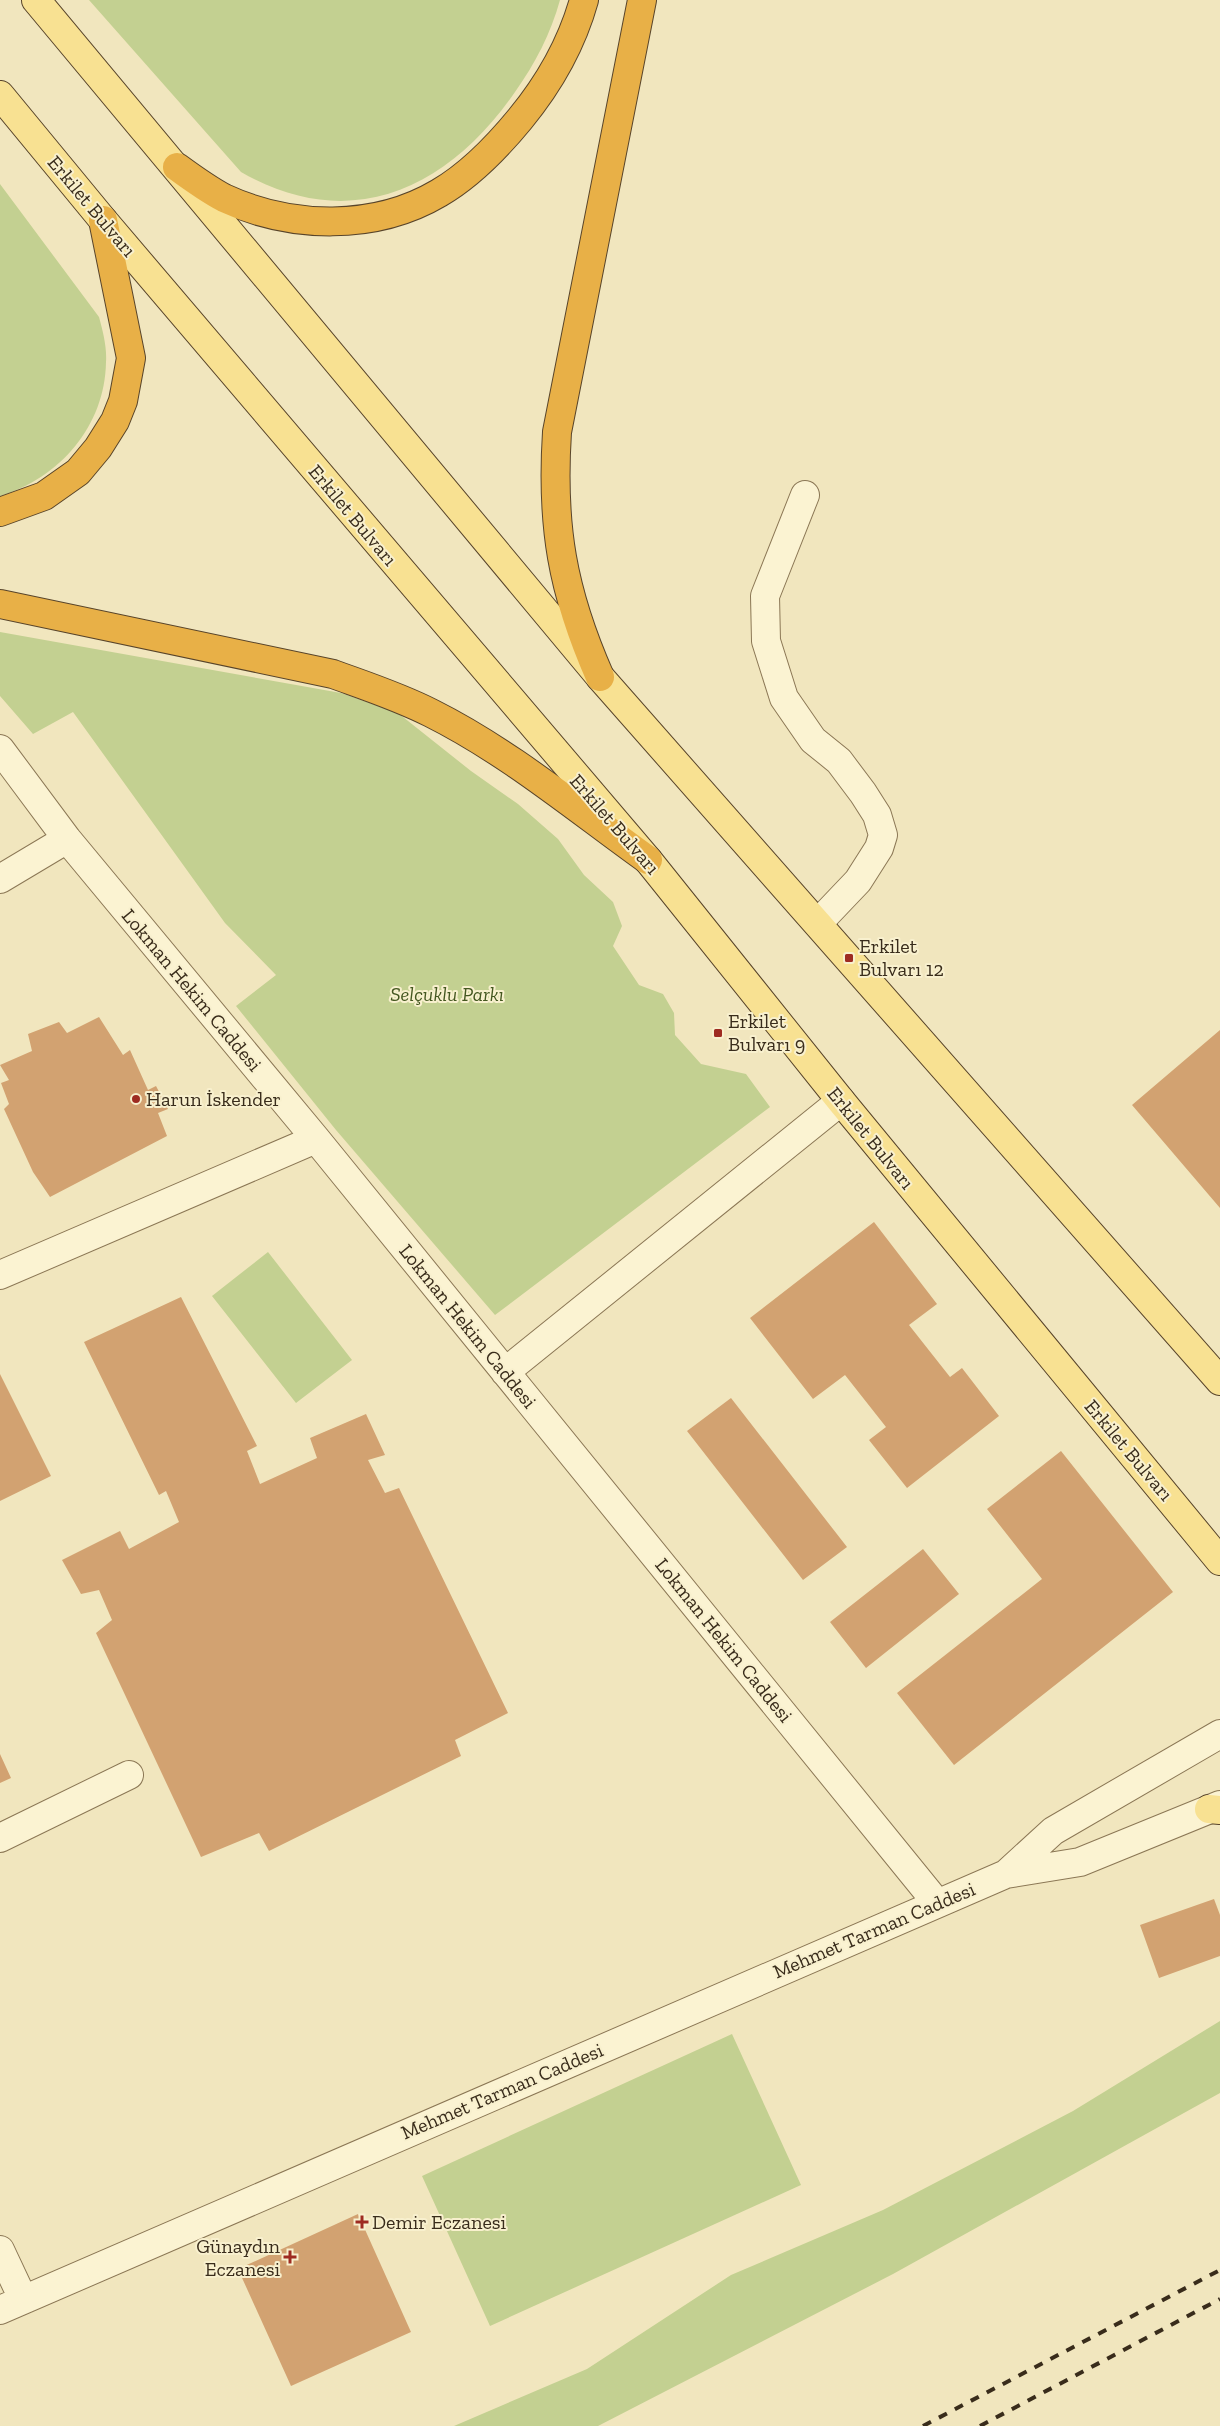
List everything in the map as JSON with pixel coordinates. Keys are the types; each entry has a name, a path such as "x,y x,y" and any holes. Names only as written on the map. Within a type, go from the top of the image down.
{"highway":[{"path":"177,167 224,197 277,215 324,221 361,219 415,206 457,181 505,137 533,103 571,37 584,0"},
{"path":"600,677 583,640 561,562 556,522 554,477 556,441 564,387 642,0"},
{"path":"0,512 44,496 78,472 98,448 115,421 123,401 131,358 103,220"},
{"path":"0,604 332,674 383,692 431,713 479,741 648,860"}],"main road":[{"path":"36,0 600,677 1220,1381"},
{"name":"Erkilet Bulvarı","path":"0,95 103,220 648,860 841,1101 1220,1561"}],"street":[{"path":"805,495 765,596 766,641 784,698 813,740 839,761 863,793 877,815 883,836 880,848 858,882 818,923"},
{"name":"Lokman Hekim Caddesi","path":"0,749 67,839 316,1139 937,1902"},
{"path":"0,879 67,839"},
{"path":"505,1372 841,1101"},
{"path":"0,1275 316,1139"},
{"name":"Mehmet Tarman Caddesi","path":"1006,1874 1053,1831 1220,1734"},
{"path":"0,1838 129,1775"},
{"name":"Mehmet Tarman Caddesi","path":"12,2304 937,1902 1006,1874 1080,1862 1216,1808"},
{"path":"0,2250 12,2304"}],"green space":[{"path":"89,0 560,0 552,24 536,59 515,92 489,126 459,154 428,177 394,192 358,200 321,200 282,191 241,172"},
{"path":"0,184 99,317 106,356 104,385 97,407 88,428 75,446 60,463 42,476 22,488 0,496"},
{"name":"Selçuklu Parkı","path":"0,632 341,693 398,713 471,771 518,804 558,839 584,875 613,902 622,926 613,946 639,985 663,994 674,1013 675,1035 701,1064 746,1074 770,1107 495,1315 336,1130 236,1006 276,975 225,923 73,712 33,734 0,696"},
{"path":"268,1252 352,1360 296,1403 212,1296"},
{"path":"1220,2021 1220,2093 893,2274 598,2426 454,2426 587,2369 731,2275 883,2210 1073,2111"},
{"path":"732,2034 801,2185 490,2326 422,2176"}],"building":[{"path":"99,1017 123,1055 130,1050 148,1090 156,1086 168,1109 158,1113 167,1136 50,1197 33,1172 4,1109 9,1104 1,1083 9,1080 0,1065 32,1051 28,1034 59,1022 67,1033"},
{"path":"1220,1030 1220,1208 1132,1105"},
{"path":"874,1222 937,1304 909,1325 950,1377 962,1368 999,1416 907,1488 869,1440 886,1427 845,1375 813,1399 750,1318"},
{"path":"181,1297 257,1446 247,1451 260,1484 317,1458 310,1438 366,1414 385,1455 368,1460 385,1493 399,1488 508,1713 455,1740 461,1756 269,1851 259,1833 201,1857 96,1633 112,1620 99,1590 81,1594 62,1560 120,1531 129,1549 179,1522 166,1491 159,1495 84,1342"},
{"path":"0,1374 51,1476 0,1501"},
{"path":"731,1398 847,1547 803,1580 687,1431"},
{"path":"1061,1451 1173,1592 954,1765 897,1693 1042,1579 987,1509"},
{"path":"923,1549 959,1594 866,1668 830,1622"},
{"path":"0,1754 11,1778 0,1783"},
{"path":"1214,1899 1220,1915 1220,1956 1159,1978 1140,1925"},
{"path":"358,2214 411,2332 291,2386 238,2269"}],"railway":[{"path":"923,2426 1220,2270"},
{"path":"980,2426 1220,2299"}],"place":[{"name":"Erkilet Bulvarı 12","path":"849,958"},
{"name":"Erkilet Bulvarı 9","path":"718,1033"},
{"name":"Harun İskender","path":"136,1099"},
{"name":"Demir Eczanesi","path":"362,2222"},
{"name":"Günaydın Eczanesi","path":"290,2257"}]}
